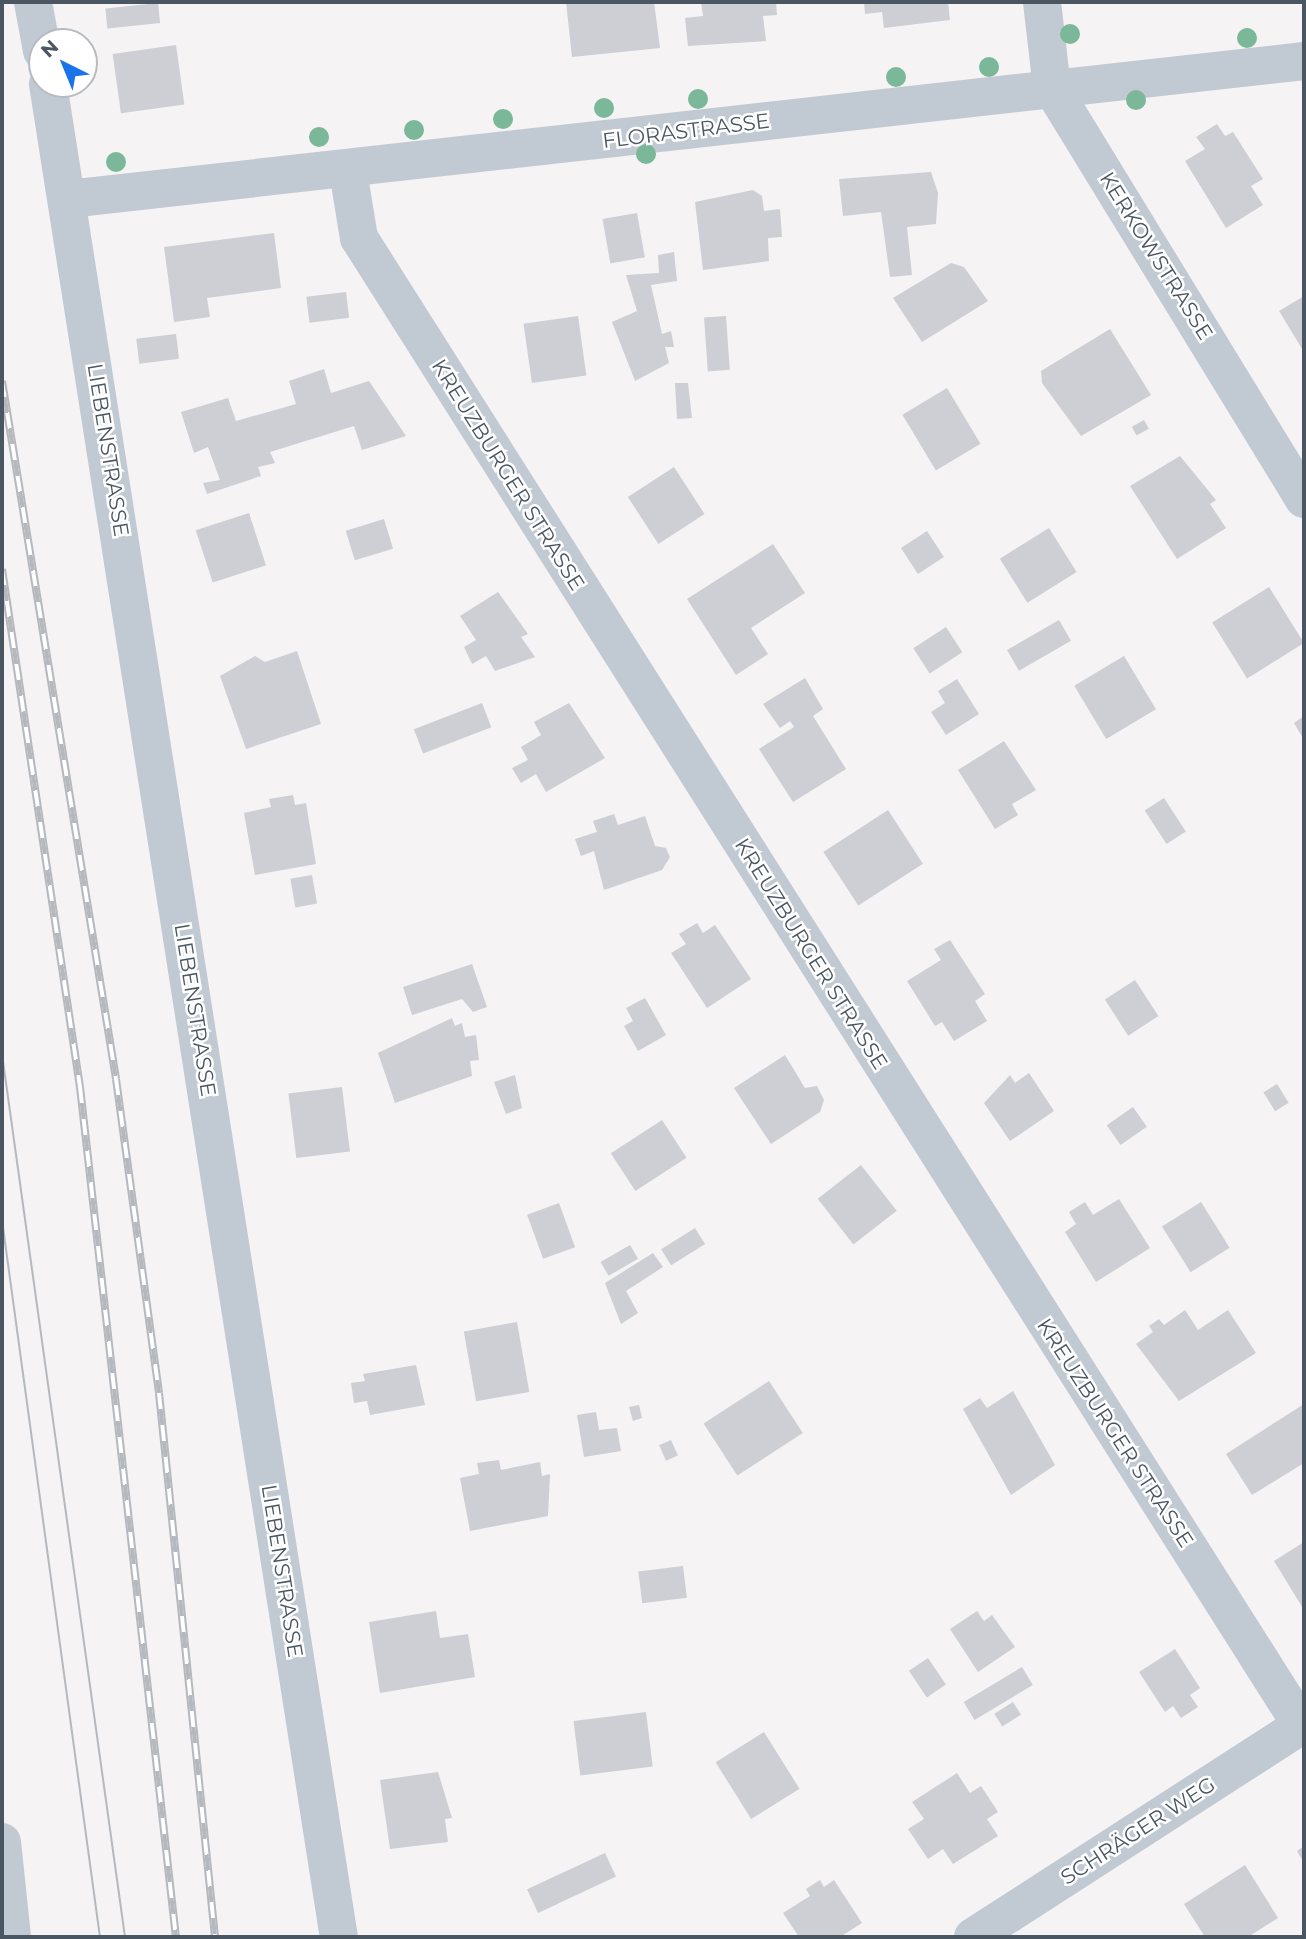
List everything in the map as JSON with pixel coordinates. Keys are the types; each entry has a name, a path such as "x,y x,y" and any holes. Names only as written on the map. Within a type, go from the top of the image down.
{"street":[{"path":"33,2 38,28"},
{"name":"KERKOWSTRASSE","path":"1041,2 1052,88 1304,499"},
{"name":"FLORASTRASSE","path":"68,199 348,171 1304,61"},
{"name":"LIEBENSTRASSE","path":"50,98 339,1937"},
{"name":"KREUZBURGER STRASSE","path":"348,171 359,238 1303,1725"},
{"name":"SCHRÄGER WEG","path":"973,1937 1303,1725"},
{"path":"2,1842 12,1937"}],"building":[{"path":"566,2 654,2 660,48 572,57"},
{"path":"701,2 776,2 777,15 763,16 766,41 688,46 685,18 703,16"},
{"path":"864,2 948,2 950,20 884,28 882,12 865,14"},
{"path":"158,3 160,23 107,28 105,9"},
{"path":"176,45 184,104 121,113 113,54"},
{"path":"1217,124 1225,136 1233,132 1263,179 1251,186 1263,205 1226,228 1185,161 1205,149 1196,137"},
{"path":"931,172 938,193 936,224 907,227 912,275 890,277 881,212 843,216 839,179"},
{"path":"753,190 762,196 764,211 780,209 782,237 768,238 769,261 703,270 695,202"},
{"path":"637,213 645,257 610,263 603,219"},
{"path":"274,233 281,288 207,298 210,317 174,322 164,247"},
{"path":"674,252 677,281 651,285 662,334 671,331 674,347 665,347 669,363 635,381 612,322 637,311 626,275 659,273 658,255"},
{"path":"951,263 964,267 988,301 922,342 893,298"},
{"path":"346,292 349,318 309,323 306,297"},
{"path":"1304,296 1304,352 1279,311"},
{"path":"578,316 586,375 532,383 524,324"},
{"path":"726,316 730,370 708,371 704,318"},
{"path":"1110,329 1151,395 1081,436 1042,383 1041,371"},
{"path":"176,334 179,359 139,364 136,339"},
{"path":"324,369 331,393 369,381 406,436 362,450 354,426 270,452 275,463 258,467 261,476 207,494 203,483 220,480 208,447 194,453 181,412 228,398 236,421 296,404 289,381"},
{"path":"675,383 688,383 692,418 677,419"},
{"path":"947,388 980,444 936,470 902,415"},
{"path":"1144,420 1149,429 1137,436 1132,427"},
{"path":"1180,456 1216,500 1210,504 1226,528 1177,559 1130,486"},
{"path":"674,467 704,514 658,544 628,497"},
{"path":"249,513 266,565 213,583 196,530"},
{"path":"384,519 393,549 355,560 346,531"},
{"path":"1049,528 1077,572 1027,603 1000,559"},
{"path":"927,531 944,557 918,574 901,548"},
{"path":"773,544 805,593 751,628 768,654 736,675 687,599"},
{"path":"1269,587 1304,643 1247,678 1212,623"},
{"path":"498,592 528,634 521,637 535,657 495,671 486,656 472,664 464,647 476,640 460,616"},
{"path":"1059,620 1071,641 1019,671 1007,650"},
{"path":"946,627 962,652 930,673 913,648"},
{"path":"297,651 321,724 246,749 220,676 255,656 265,662"},
{"path":"1124,656 1156,709 1106,739 1074,686"},
{"path":"805,678 823,709 813,716 846,769 793,802 759,749 794,727 790,721 780,728 763,704"},
{"path":"957,679 979,714 946,735 931,712 945,703 938,691"},
{"path":"482,703 491,727 423,753 414,729"},
{"path":"569,703 605,758 546,792 536,774 521,783 512,768 528,760 521,747 541,735 534,722"},
{"path":"1304,716 1304,740 1294,723"},
{"path":"1004,741 1036,790 1012,804 1018,815 995,829 958,770"},
{"path":"293,795 295,805 306,803 316,864 255,875 244,813 271,807 269,799"},
{"path":"1164,798 1186,832 1166,844 1145,811"},
{"path":"888,810 923,864 858,906 823,852"},
{"path":"614,814 618,825 645,816 655,846 666,848 670,857 662,870 604,890 594,851 581,856 575,839 597,832 593,821"},
{"path":"312,875 317,904 295,907 290,879"},
{"path":"697,923 703,933 715,925 751,979 707,1008 671,953 686,944 679,934"},
{"path":"950,940 985,994 975,1001 987,1021 954,1041 942,1022 935,1026 907,981 941,960 934,949"},
{"path":"472,964 487,1007 473,1012 462,999 412,1015 403,987"},
{"path":"1135,980 1158,1016 1128,1036 1105,1000"},
{"path":"645,998 666,1035 638,1051 624,1026 633,1021 626,1008"},
{"path":"452,1018 455,1026 462,1023 465,1037 476,1035 479,1060 470,1061 472,1076 395,1103 378,1053"},
{"path":"785,1055 805,1088 817,1086 824,1100 820,1112 771,1144 734,1088"},
{"path":"1029,1073 1054,1111 1010,1141 984,1103 1010,1075 1015,1083"},
{"path":"515,1075 522,1108 506,1114 494,1082"},
{"path":"1277,1084 1289,1103 1275,1111 1263,1092"},
{"path":"342,1087 350,1152 296,1158 288,1094"},
{"path":"1133,1107 1147,1127 1121,1145 1107,1125"},
{"path":"662,1120 687,1158 635,1191 611,1153"},
{"path":"861,1165 897,1211 853,1245 818,1199"},
{"path":"1119,1199 1150,1248 1096,1282 1065,1232 1076,1224 1069,1212 1085,1202 1093,1215"},
{"path":"1201,1202 1230,1248 1191,1272 1162,1226"},
{"path":"559,1203 575,1247 543,1259 527,1215"},
{"path":"695,1228 705,1244 671,1265 661,1249"},
{"path":"630,1245 638,1259 609,1276 601,1262"},
{"path":"653,1253 663,1267 626,1291 638,1313 621,1324 605,1283"},
{"path":"1185,1310 1198,1330 1228,1310 1256,1353 1179,1401 1136,1344 1153,1332 1149,1326 1159,1319 1164,1325"},
{"path":"517,1322 529,1392 476,1401 464,1331"},
{"path":"416,1365 425,1405 370,1415 367,1401 354,1403 351,1383 365,1381 363,1374"},
{"path":"769,1381 803,1433 737,1475 704,1423"},
{"path":"1013,1391 1055,1465 1011,1495 963,1409 980,1398 987,1408"},
{"path":"1304,1404 1304,1463 1252,1495 1226,1454"},
{"path":"639,1405 642,1418 633,1421 629,1407"},
{"path":"596,1412 599,1430 617,1428 621,1451 584,1457 577,1415"},
{"path":"671,1440 678,1456 666,1461 659,1445"},
{"path":"499,1460 501,1470 540,1462 542,1476 550,1474 548,1516 470,1531 460,1478 479,1474 477,1463"},
{"path":"1304,1542 1304,1610 1274,1561"},
{"path":"683,1566 687,1598 642,1603 638,1571"},
{"path":"436,1611 440,1638 468,1634 475,1677 380,1693 369,1622"},
{"path":"977,1611 984,1621 992,1615 1015,1647 978,1672 950,1629"},
{"path":"1175,1649 1200,1688 1190,1695 1198,1707 1181,1718 1173,1706 1165,1712 1139,1672"},
{"path":"928,1658 946,1685 927,1697 909,1671"},
{"path":"1022,1667 1033,1685 975,1720 964,1702"},
{"path":"1013,1702 1021,1715 1002,1726 994,1714"},
{"path":"646,1712 653,1767 580,1775 574,1721"},
{"path":"764,1732 800,1789 751,1819 716,1762"},
{"path":"438,1772 452,1818 445,1819 448,1842 390,1849 380,1780"},
{"path":"957,1773 970,1793 981,1786 998,1812 987,1819 998,1836 953,1864 943,1849 928,1859 908,1829 924,1819 912,1802"},
{"path":"1304,1846 1304,1863 1297,1851"},
{"path":"605,1853 616,1877 538,1913 527,1889"},
{"path":"1245,1865 1278,1918 1248,1937 1205,1937 1184,1904"},
{"path":"820,1880 824,1887 834,1880 862,1923 840,1937 799,1937 783,1913 810,1896 806,1889"}],"tram line":[{"path":"2,1054 125,1937"},
{"path":"2,1220 100,1937"}],"railway":[{"path":"2,381 116,1079 159,1393 215,1937"},
{"path":"2,569 80,1087 176,1937"}]}
